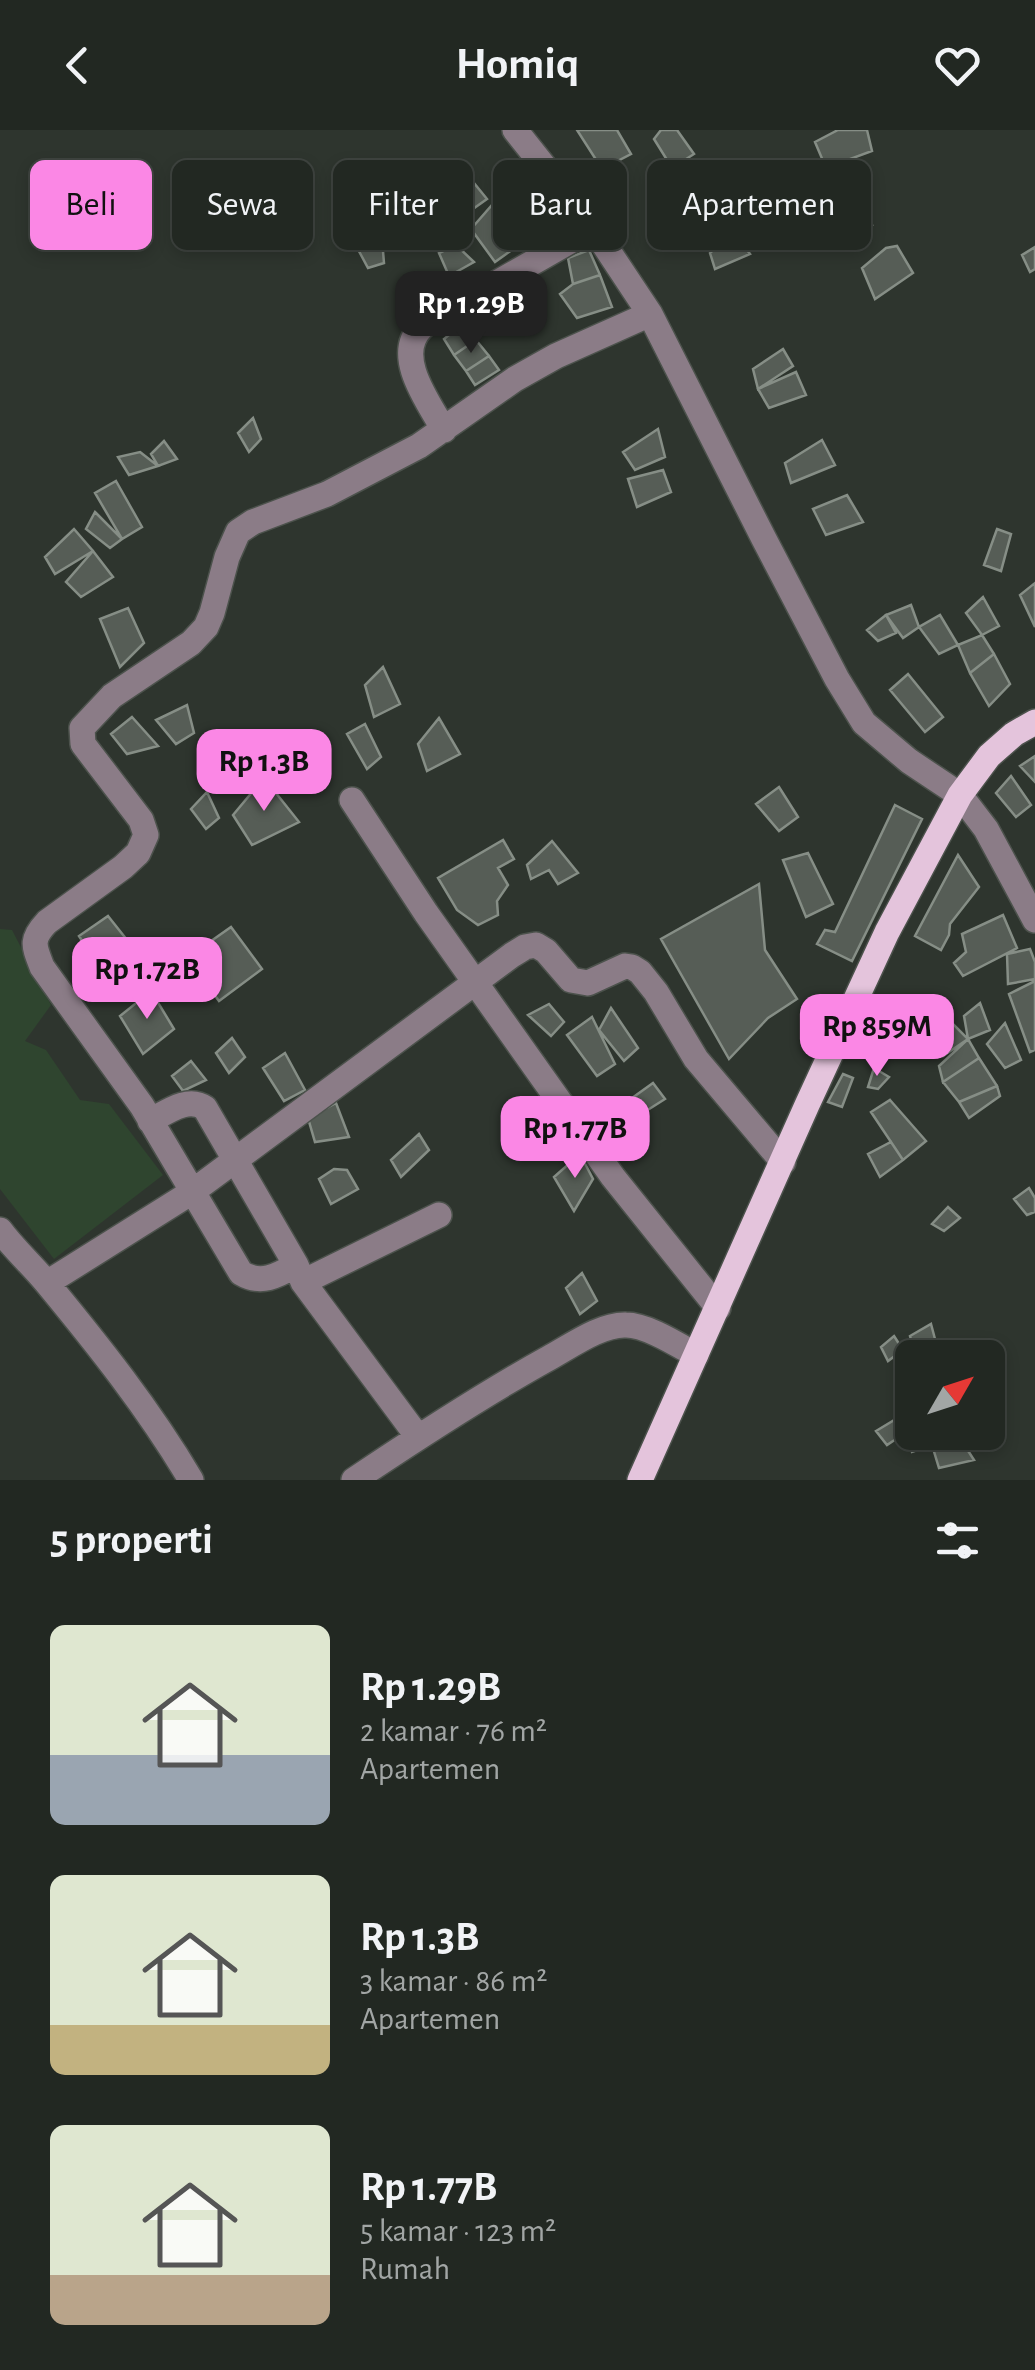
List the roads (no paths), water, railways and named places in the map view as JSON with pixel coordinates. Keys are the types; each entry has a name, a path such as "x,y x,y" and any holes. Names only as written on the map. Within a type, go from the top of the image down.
{"main road":[{"path":"640,1480 888,932 960,794 989,756 1035,722"}],"street":[{"path":"514,130 538,160"},
{"path":"444,430 418,384 409,356 414,336 440,315 555,250"},
{"path":"608,250 650,314 837,679 864,723 908,761 960,794 986,829 1035,920"},
{"path":"439,1214 300,1274 252,1279 240,1273 150,1120 42,968 34,946 37,933 47,922 123,867 138,853 146,835 141,820 82,744 82,728 112,696 191,643 206,628 238,532 253,522 327,494 418,446 515,379 650,314"},
{"path":"352,800 613,1177 718,1308"},
{"path":"47,1283 192,1192 512,955 536,945 546,950 571,980 588,983 625,966 640,972 696,1059 783,1162"},
{"path":"150,1120 184,1105 201,1104 300,1274 418,1437"},
{"path":"0,1230 114,1365 191,1480"},
{"path":"354,1480 516,1376 596,1332 626,1325 654,1333 696,1355"}]}
